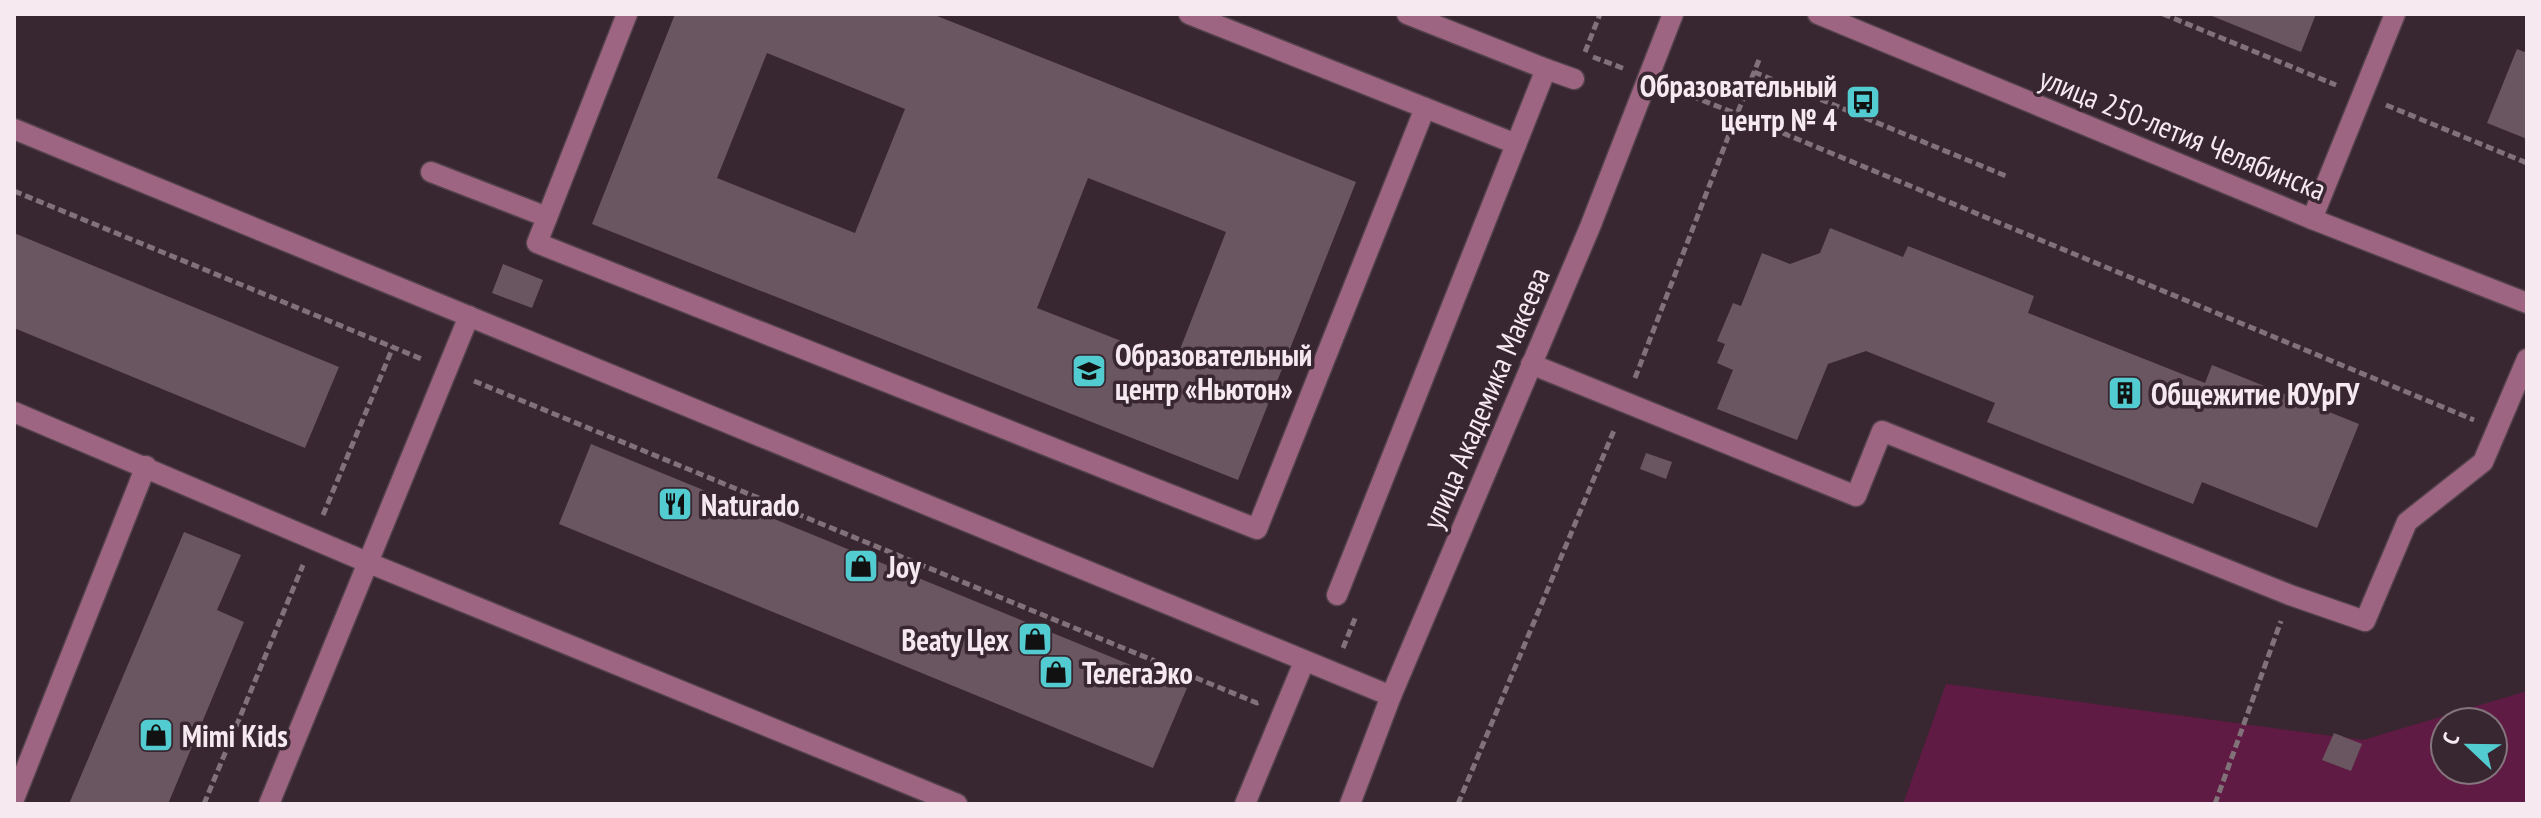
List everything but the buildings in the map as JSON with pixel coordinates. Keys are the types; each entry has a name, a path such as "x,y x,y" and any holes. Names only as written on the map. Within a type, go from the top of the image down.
{"street":[{"path":"627,14 537,243 1257,529 1425,108"},
{"path":"1189,14 1516,144"},
{"path":"1407,14 1574,79"},
{"name":"улица Академика Макеева","path":"1350,804 1391,696 1590,227 1673,14"},
{"name":"улица 250-летия Челябинска","path":"1818,14 2312,219 2527,303"},
{"path":"2312,219 2395,14"},
{"path":"1337,595 1546,69"},
{"path":"14,129 1391,696"},
{"path":"431,172 547,217"},
{"path":"269,804 469,316"},
{"path":"1531,364 1856,496 1882,431 2290,595 2365,621 2407,522 2483,462 2527,359"},
{"path":"14,412 369,563 957,804"},
{"path":"14,799 146,466"},
{"path":"1245,804 1304,662"}],"path":[{"path":"1759,60 1737,114 2497,429"},
{"path":"1754,72 2006,176"},
{"path":"14,191 1257,703 1292,689"},
{"path":"204,804 393,347"},
{"path":"2215,804 2290,595"}],"shaded area":[{"path":"1946,684 2363,740 2429,720 2429,786 2509,786 2509,706 2477,706 2527,691 2527,804 1903,804"}],"place":[{"name":"Образовательный центр № 4","path":"1863,102"},
{"name":"Образовательный центр «Ньютон»","path":"1089,371"},
{"name":"Общежитие ЮУрГУ","path":"2125,393"},
{"name":"Naturado","path":"675,504"},
{"name":"Joy","path":"861,566"},
{"name":"Beaty Цех","path":"1035,639"},
{"name":"ТелегаЭко","path":"1056,672"},
{"name":"Mimi Kids","path":"156,735"}]}
